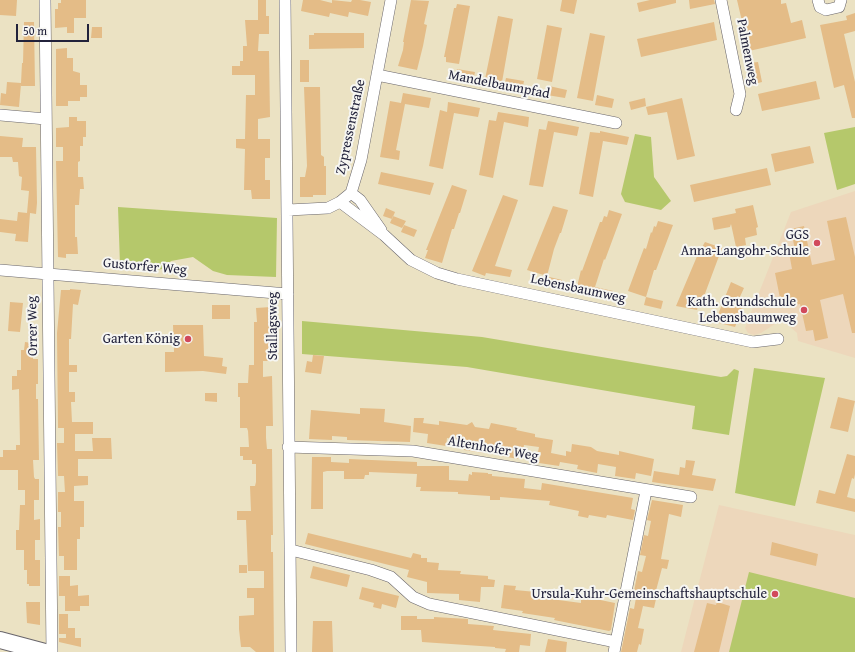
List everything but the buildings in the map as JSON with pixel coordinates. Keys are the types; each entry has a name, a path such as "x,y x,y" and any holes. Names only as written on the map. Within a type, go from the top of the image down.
{"street":[{"name":"Orrer Weg","path":"45,0 52,652"},
{"name":"Stallagsweg","path":"286,0 288,447 291,550 291,652"},
{"name":"Zypressenstraße","path":"288,210 328,208 340,202 351,193 358,171 392,0"},
{"name":"Palmenweg","path":"721,0 740,94 736,110"},
{"path":"818,0 820,7 826,10 839,8 841,0"},
{"name":"Mandelbaumpfad","path":"377,75 616,123"},
{"path":"0,115 46,119"},
{"name":"Lebensbaumweg","path":"351,193 360,200 384,235"},
{"name":"Lebensbaumweg","path":"340,202 384,235 411,260 436,273 457,279 753,342 778,339"},
{"name":"Gustorfer Weg","path":"0,270 288,294"},
{"name":"Altenhofer Weg","path":"288,447 413,451 646,491 691,497"},
{"path":"291,550 371,570 391,577 413,597 429,604 615,647 646,491"},
{"path":"0,640 45,652"}],"shaded area":[{"path":"855,191 855,358 798,341 797,333 785,322 778,322 761,333 754,335 748,333 745,328 791,212"},
{"name":"Ursula-Kuhr-Gemeinschaftshauptschule","path":"719,505 855,535 855,652 681,652"}],"green space":[{"path":"855,127 855,184 837,190 824,133"},
{"path":"635,134 651,137 654,177 671,201 661,210 625,202 621,194"},
{"path":"118,207 277,218 276,277 227,275 213,271 193,257 171,261 163,269 153,270 120,265"},
{"path":"302,321 482,337 721,377 727,376 734,369 739,371 729,435 692,429 695,406 467,367 302,354"},
{"path":"754,368 825,378 795,506 735,493"},
{"path":"749,572 855,598 855,652 729,652"}],"place":[{"name":"GGS Anna-Langohr-Schule","path":"817,243"},
{"name":"Kath. Grundschule Lebensbaumweg","path":"804,310"},
{"name":"Garten König","path":"188,339"},
{"name":"Ursula-Kuhr-Gemeinschaftshauptschule","path":"775,594"}]}
